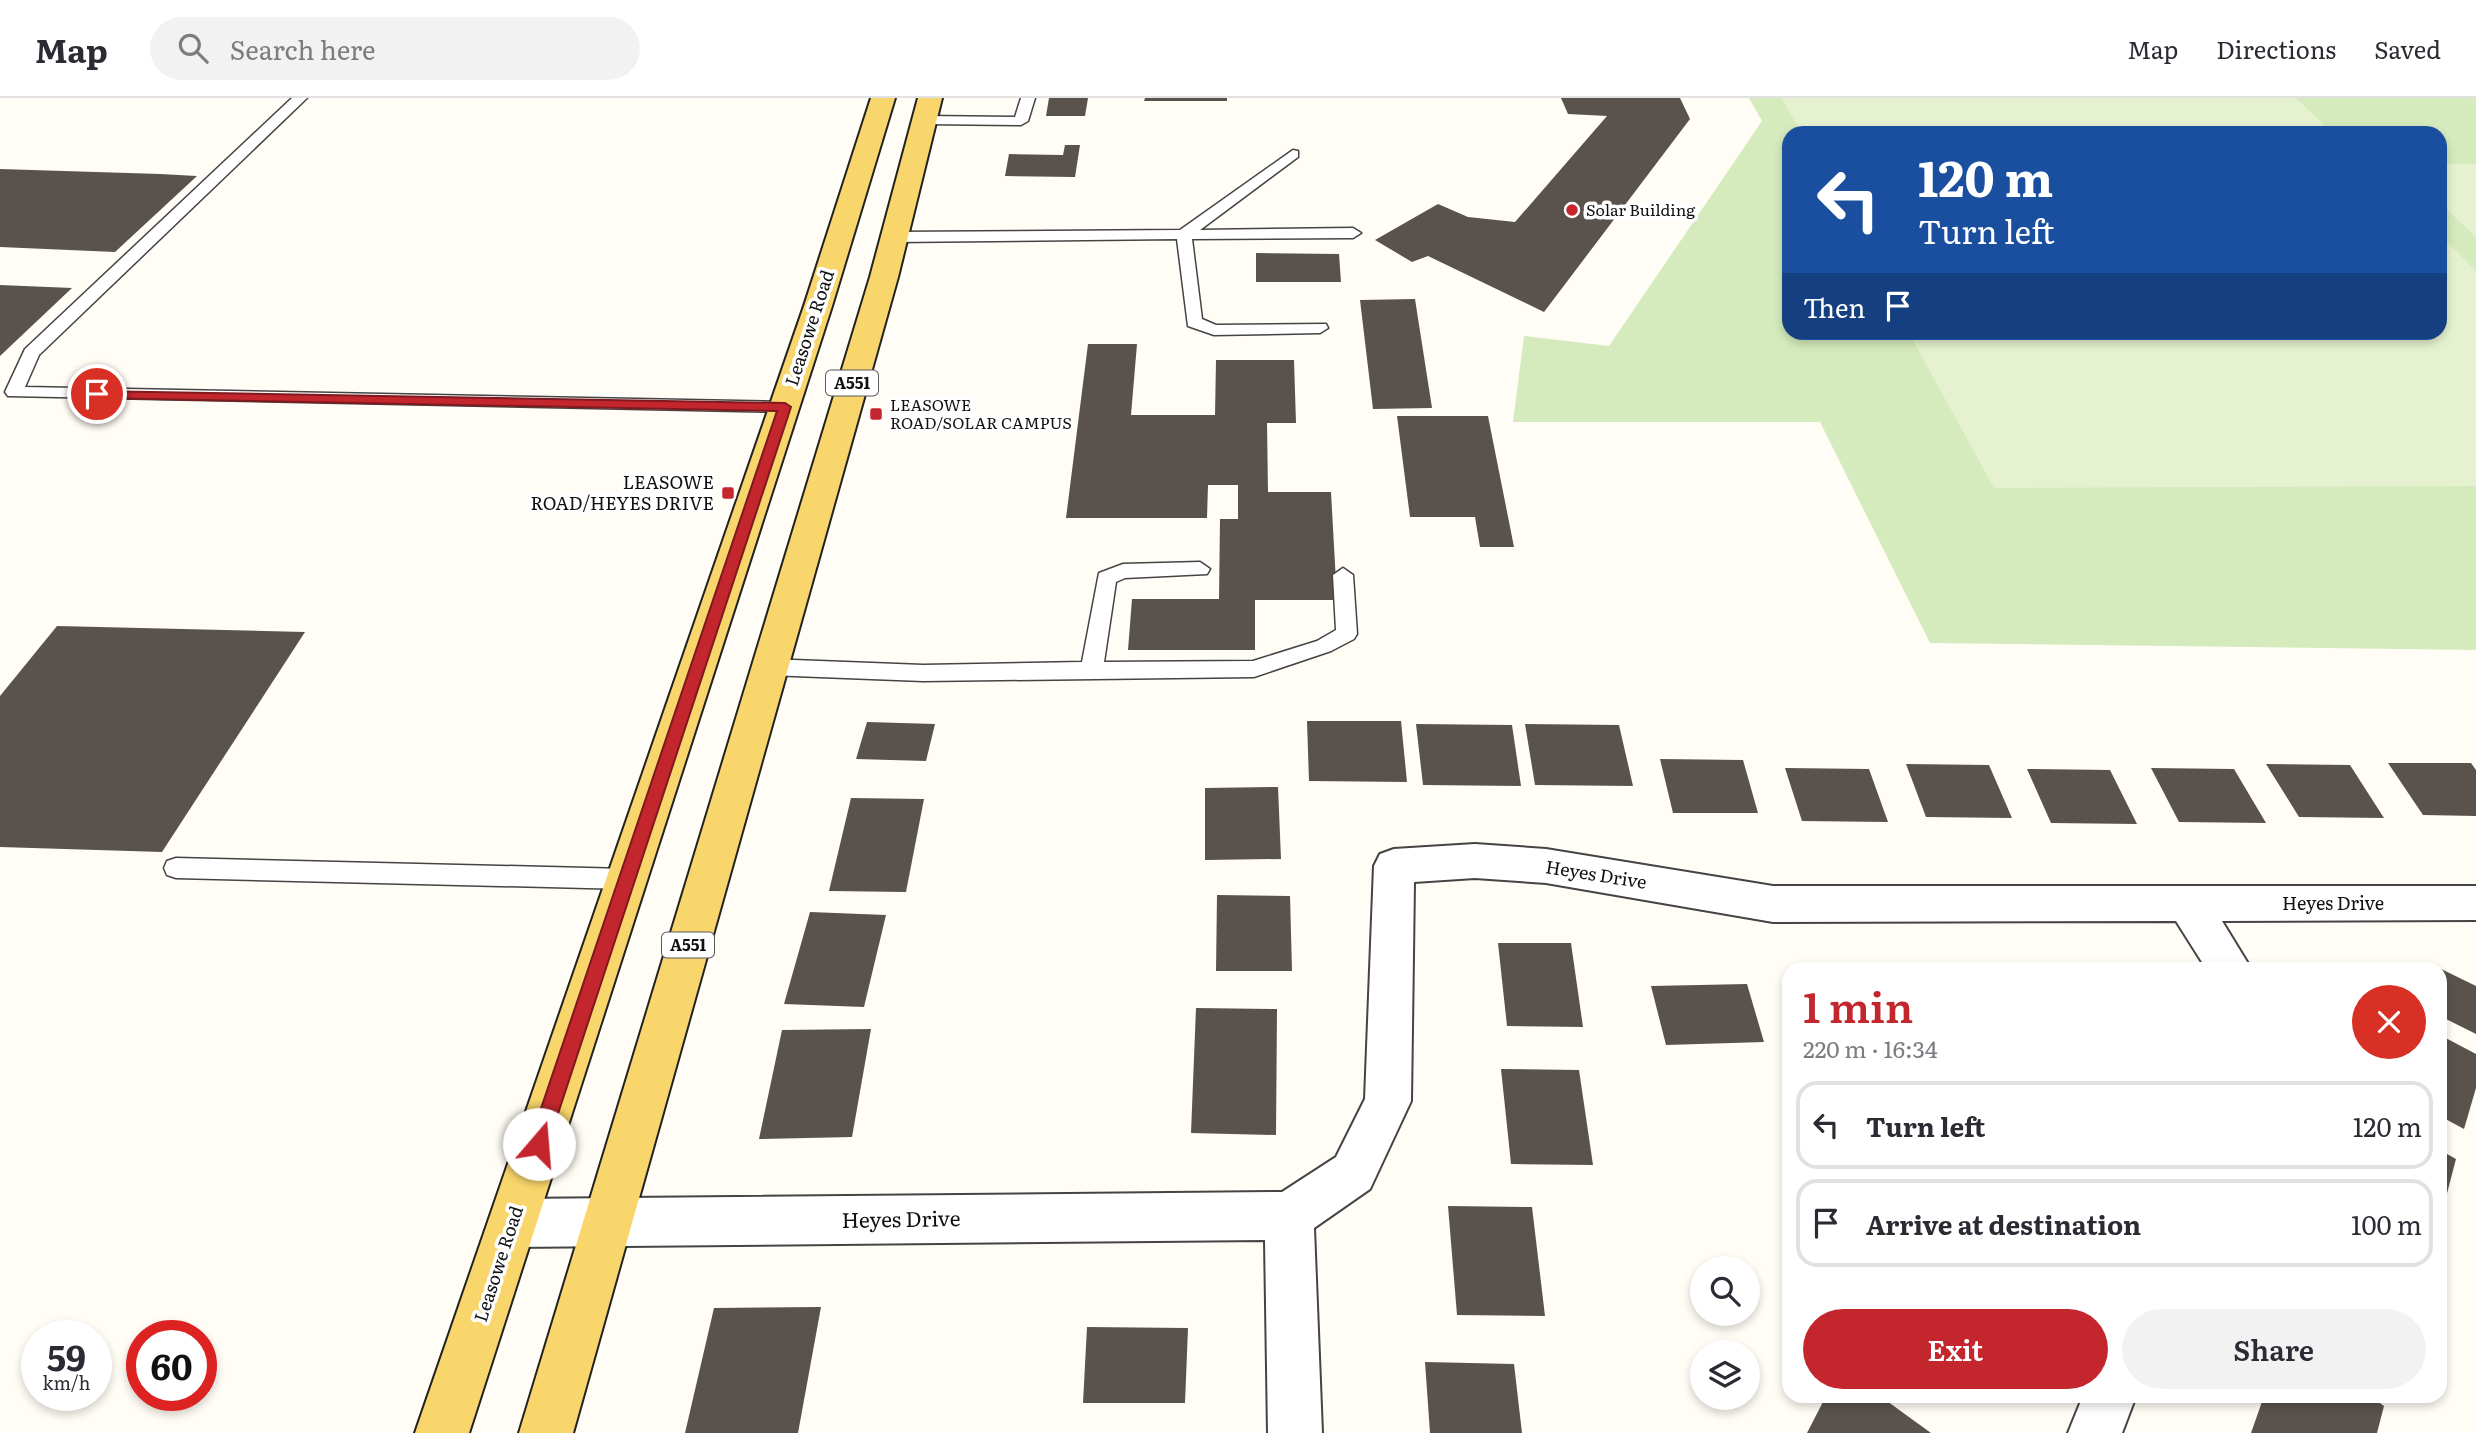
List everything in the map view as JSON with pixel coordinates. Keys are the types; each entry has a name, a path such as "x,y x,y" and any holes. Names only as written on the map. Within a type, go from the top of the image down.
{"main road":[{"name":"Leasowe Road","path":"442,1433 785,407 883,98"},
{"name":"A551","path":"547,1433 894,237 927,109"}],"street":[{"name":"Heyes Drive","path":"512,1223 1289,1216 1353,1174 1388,1101 1394,866 1475,861 1546,866 1773,904 2476,903"},
{"path":"2189,905 2226,962"},
{"path":"1289,1216 1295,1433"},
{"path":"2095,1433 2107,1403"}],"lane":[{"path":"300,98 31,353 14,392 785,407"},
{"path":"927,109 1020,121 1028,98"},
{"path":"1184,234 1293,154"},
{"path":"894,237 1353,233"},
{"path":"1184,234 1194,321 1214,330 1320,328"},
{"path":"1092,670 1106,578 1123,571 1200,569"},
{"path":"768,667 923,674 1254,669 1324,646 1347,634 1343,575"},
{"path":"176,868 627,878"}],"green space":[{"path":"1749,98 2476,98 2476,650 1930,643 1820,422 1513,422 1524,336 1609,346 1762,121"},
{"path":"1782,98 2296,98 2325,126 1797,126"},
{"path":"2447,164 2476,164 2476,237 2447,210"},
{"path":"2447,242 2476,271 2476,486 1994,488 1913,340 2447,340"}],"building":[{"path":"1049,98 1088,98 1085,116 1046,116"},
{"path":"1145,98 1227,98 1227,101 1144,101"},
{"name":"Solar Building","path":"1561,98 1680,98 1690,119 1544,312 1428,256 1412,262 1375,240 1438,204 1468,217 1515,222 1607,116 1568,114"},
{"path":"1065,145 1080,145 1075,177 1005,176 1009,154 1063,155"},
{"path":"0,169 197,176 115,252 0,247"},
{"path":"1256,253 1339,254 1341,282 1256,282"},
{"path":"0,285 72,288 0,356"},
{"path":"1415,299 1432,408 1373,409 1360,300"},
{"path":"1088,344 1137,344 1131,415 1215,415 1216,360 1294,360 1296,423 1267,423 1268,492 1331,492 1337,600 1255,600 1255,650 1128,650 1132,599 1219,599 1220,519 1238,519 1238,485 1208,485 1207,518 1066,518"},
{"path":"1397,416 1488,416 1514,547 1480,547 1475,517 1410,517"},
{"path":"57,626 305,632 162,852 0,847 0,696"},
{"path":"1307,721 1401,721 1407,782 1309,781"},
{"path":"867,722 935,724 926,761 856,759"},
{"path":"1416,724 1512,725 1521,786 1423,785"},
{"path":"1525,724 1619,725 1633,786 1535,785"},
{"path":"1660,759 1743,760 1758,813 1673,813"},
{"path":"2388,763 2471,763 2476,770 2476,816 2423,815"},
{"path":"1906,764 1989,765 2012,818 1926,817"},
{"path":"2266,764 2350,765 2384,818 2299,817"},
{"path":"1785,768 1869,769 1888,822 1802,821"},
{"path":"2151,768 2234,769 2266,823 2179,822"},
{"path":"2027,769 2110,770 2137,824 2051,823"},
{"path":"1278,787 1281,859 1205,860 1205,788"},
{"path":"851,798 924,799 906,892 829,891"},
{"path":"1217,895 1290,896 1292,971 1216,971"},
{"path":"810,912 886,915 864,1007 784,1004"},
{"path":"1498,943 1571,943 1583,1027 1507,1026"},
{"path":"2447,972 2476,986 2476,1034 2447,1020"},
{"path":"1747,984 1764,1042 1666,1045 1651,986"},
{"path":"1196,1008 1277,1009 1276,1135 1191,1133"},
{"path":"871,1029 852,1137 759,1139 782,1030"},
{"path":"2447,1039 2476,1054 2476,1088 2464,1129 2447,1120"},
{"path":"1501,1069 1579,1070 1593,1165 1511,1164"},
{"path":"2447,1154 2456,1159 2447,1193"},
{"path":"1448,1206 1532,1207 1545,1316 1457,1315"},
{"path":"821,1307 798,1433 685,1433 714,1308"},
{"path":"1087,1327 1188,1328 1185,1403 1083,1403"},
{"path":"1425,1362 1514,1364 1522,1433 1430,1433"},
{"path":"1822,1403 1890,1403 1931,1433 1807,1433"},
{"path":"2262,1403 2380,1403 2384,1406 2377,1433 2251,1433"}],"place":[{"name":"Solar Building","path":"1572,210"},
{"name":"LEASOWE ROAD/SOLAR CAMPUS","path":"876,414"},
{"name":"LEASOWE ROAD/HEYES DRIVE","path":"728,493"}],"route":[{"path":"97,394 785,407 539,1144"}]}
